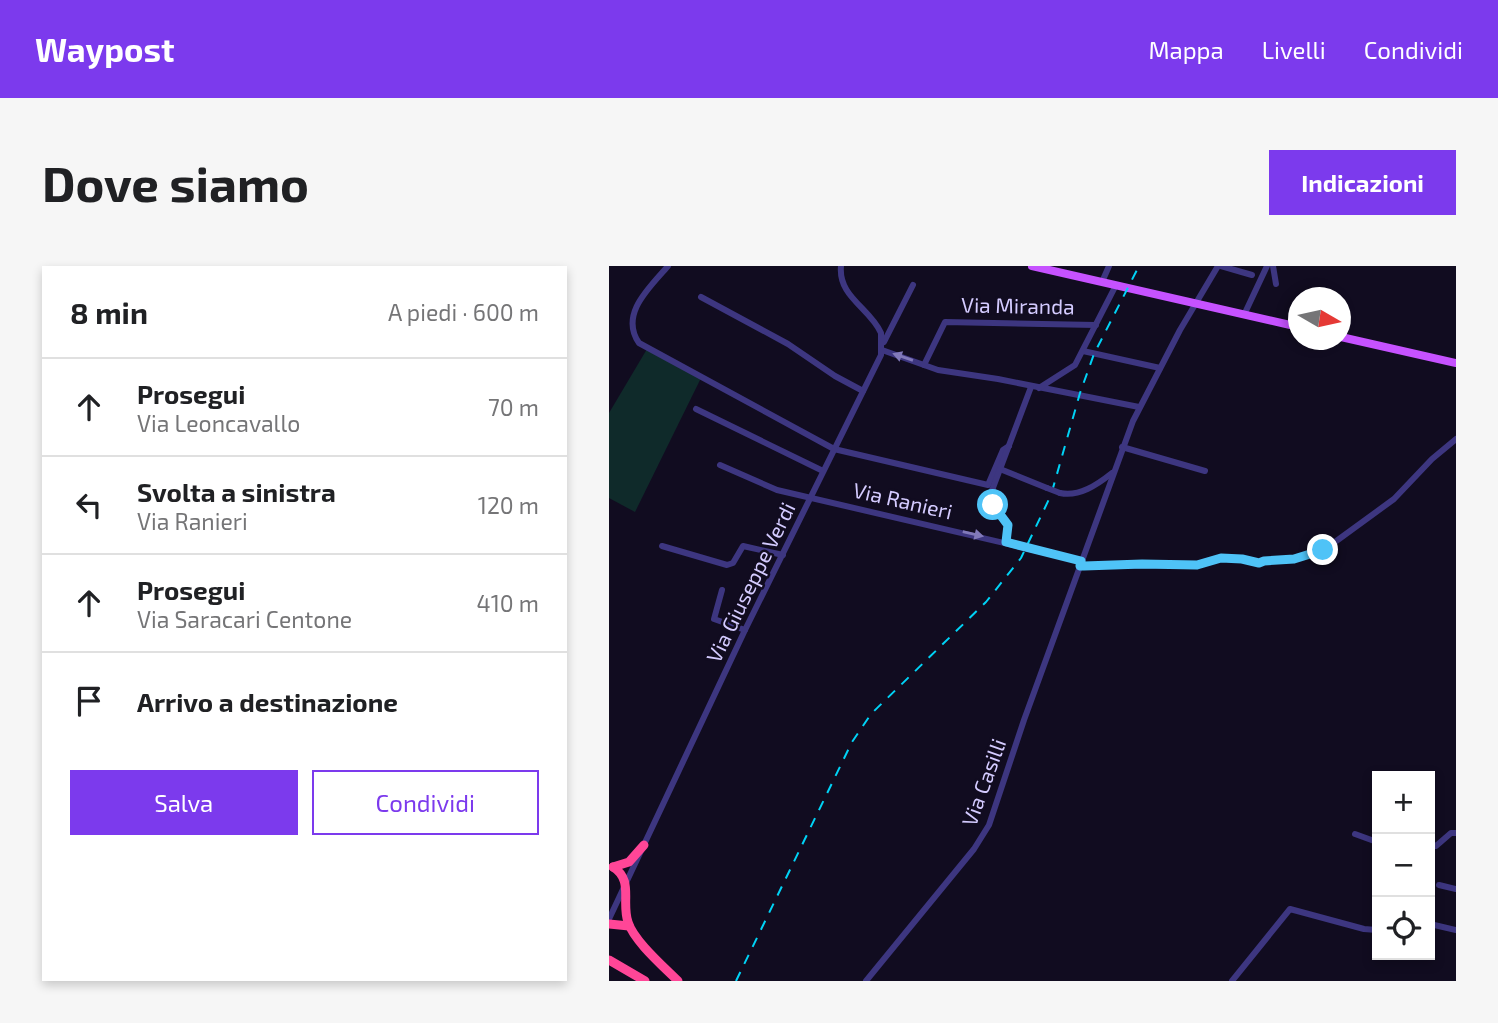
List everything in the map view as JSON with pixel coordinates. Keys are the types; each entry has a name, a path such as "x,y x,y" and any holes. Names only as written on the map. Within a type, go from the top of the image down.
{"highway":[{"path":"611,867 629,862 644,845"},
{"path":"611,867 624,876 629,926 678,981"},
{"path":"609,925 629,926"},
{"path":"613,962 645,981"}],"main road":[{"path":"1032,266 1288,325"},
{"path":"1351,339 1456,363"}],"street":[{"path":"668,266 636,304 633,325 639,343 834,449 988,485 1003,450 1009,446"},
{"path":"841,266 846,291 879,327 882,347 938,370 1139,407"},
{"path":"1102,282 1109,266"},
{"path":"1219,266 1252,275"},
{"name":"Via Casilli","path":"866,981 974,849 989,825 1024,719 1122,447 1139,407 1219,266"},
{"path":"1244,315 1267,266"},
{"path":"1273,266 1276,284"},
{"name":"Via Giuseppe Verdi","path":"609,919 745,630 913,285"},
{"path":"1039,388 1072,368 1116,285"},
{"path":"701,297 788,344 835,376 863,391"},
{"name":"Via Miranda","path":"924,365 945,322 1096,325"},
{"path":"1083,351 1160,368"},
{"path":"1006,542 1008,525 993,505 991,493 1031,387"},
{"path":"696,409 823,471"},
{"name":"Via Ranieri","path":"720,466 769,487 1006,542 1080,563 1197,565 1221,558 1259,563 1317,553 1394,499 1432,459 1456,439"},
{"path":"1122,447 1205,471"},
{"path":"1000,469 1060,493 1073,494 1081,492 1113,472"},
{"path":"662,546 727,565 733,563 743,546 783,555"},
{"path":"722,590 714,620 745,630"},
{"path":"1435,846 1456,832"},
{"path":"1355,834 1372,840"},
{"path":"1439,885 1456,889"},
{"path":"1232,981 1290,909 1372,930"},
{"path":"1435,926 1456,930"}],"green space":[{"path":"647,349 701,378 635,512 609,498 609,413"}],"railway":[{"path":"736,981 852,742 871,714 986,602 1021,558 1051,495 1094,354 1139,266"}],"route":[{"path":"993,505 1008,525 1006,542 1081,561 1080,566 1197,565 1221,558 1259,563 1294,559 1323,550"}]}
